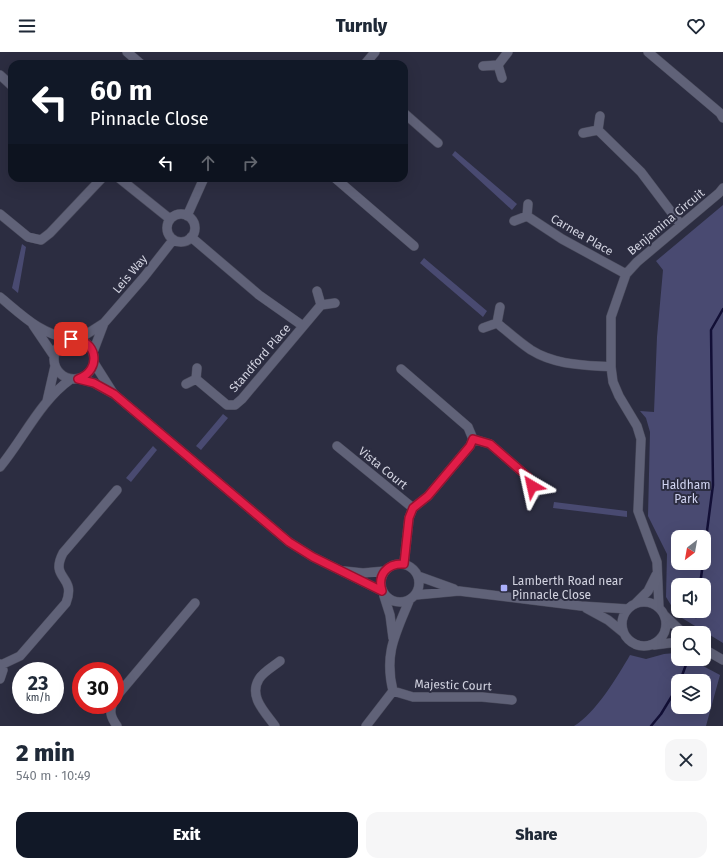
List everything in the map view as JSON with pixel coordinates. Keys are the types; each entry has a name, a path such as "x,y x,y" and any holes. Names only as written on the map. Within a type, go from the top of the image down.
{"street":[{"path":"127,52 136,60"},
{"path":"368,60 375,52"},
{"path":"483,66 498,65 508,52"},
{"path":"648,52 720,113 723,118"},
{"path":"498,65 502,78"},
{"path":"0,75 8,82"},
{"path":"598,130 600,116"},
{"path":"408,117 438,143"},
{"path":"583,133 598,130"},
{"path":"598,130 641,172 681,225"},
{"path":"0,214 28,237 33,240 41,240 54,230 98,182"},
{"path":"124,182 170,219"},
{"path":"187,216 202,182"},
{"path":"340,182 414,246"},
{"name":"Benjamina Circuit","path":"661,611 657,562 638,511 641,439 637,426 619,396 613,382 611,367 611,317 626,274 637,262 723,188"},
{"path":"514,220 527,216 528,204"},
{"path":"178,214 187,216 194,226 191,237 182,242 172,240 167,230 170,219 178,214"},
{"name":"Carnea Place","path":"527,216 562,239 626,274"},
{"name":"Standford Place","path":"191,237 259,295 303,326"},
{"name":"Leis Way","path":"75,339 104,323 144,277 172,240"},
{"path":"318,292 321,305 336,303"},
{"path":"0,296 32,324 55,336 75,339 90,346 93,352 94,363 114,394"},
{"name":"Standford Place","path":"196,379 227,405 235,405 242,399 321,305"},
{"path":"497,323 500,307"},
{"name":"Leis Way","path":"93,352 104,323"},
{"path":"497,323 531,350 549,359 565,363 611,367"},
{"path":"482,328 497,323"},
{"path":"32,324 54,356 55,366 46,402"},
{"path":"54,356 60,345 75,339"},
{"path":"0,467 46,402 59,387 89,373 94,363"},
{"path":"55,366 61,375 94,383 114,394 289,542 313,557 396,602 459,591"},
{"path":"186,384 196,379 196,368"},
{"path":"401,370 468,427 473,439 470,446 428,496 413,508 409,518 404,564"},
{"path":"473,439 490,444 528,477 535,495"},
{"name":"Vista Court","path":"337,446 413,508"},
{"path":"0,679 2,670 0,664 20,656 66,603 70,592 67,582 59,572 58,563 63,553 117,490"},
{"path":"339,570 364,572 384,571 393,565 404,564 414,570 418,576 419,582 393,638"},
{"path":"366,726 393,692 389,673 393,638 390,614 380,581 384,571"},
{"path":"657,574 648,591 631,607 622,620 624,632 627,638 638,645 671,643"},
{"path":"418,576 459,591 581,606 631,607 647,602 661,611 674,626"},
{"path":"124,687 195,603"},
{"path":"581,606 608,620 624,632"},
{"path":"651,645 661,638 664,633 666,620 661,611"},
{"path":"711,654 723,660"},
{"path":"275,726 257,702 255,691 259,679 280,661"},
{"name":"Majestic Court","path":"393,692 413,697 482,697 512,700"},
{"path":"111,714 112,720 117,726"}],"green space":[{"path":"455,151 517,204 512,210 452,155"},
{"name":"Haldham Park","path":"723,205 723,643 711,636 711,626 695,626 682,618 711,618 711,578 671,578 671,605 666,597 667,554 648,516 650,432 646,418 640,411 654,412 657,337 663,270 656,261"},
{"path":"22,244 26,247 18,293 12,288"},
{"path":"424,258 487,311 483,317 420,263"},
{"path":"223,414 228,418 201,450 196,446"},
{"path":"153,446 157,450 131,482 126,478"},
{"path":"554,502 627,511 627,517 553,508"},
{"path":"671,653 671,666 703,666 720,675 711,708 711,674 671,674 671,714 709,714 706,726 574,726 590,713 598,704 613,684 630,655 646,659"}],"waterway":[{"path":"707,530 713,485 711,330 723,309"},
{"path":"701,578 702,570"},
{"path":"683,674 686,666"},
{"path":"651,726 661,714 671,698"}],"place":[{"name":"Lamberth Road near Pinnacle Close","path":"504,588"}],"route":[{"path":"71,339 79,339 85,342 90,346 94,357 94,363 89,373 78,379 94,383 114,394 289,542 313,557 382,591 380,581 384,571 393,565 404,564 409,518 413,508 428,496 470,446 473,439 490,444 528,477 532,486"}]}
